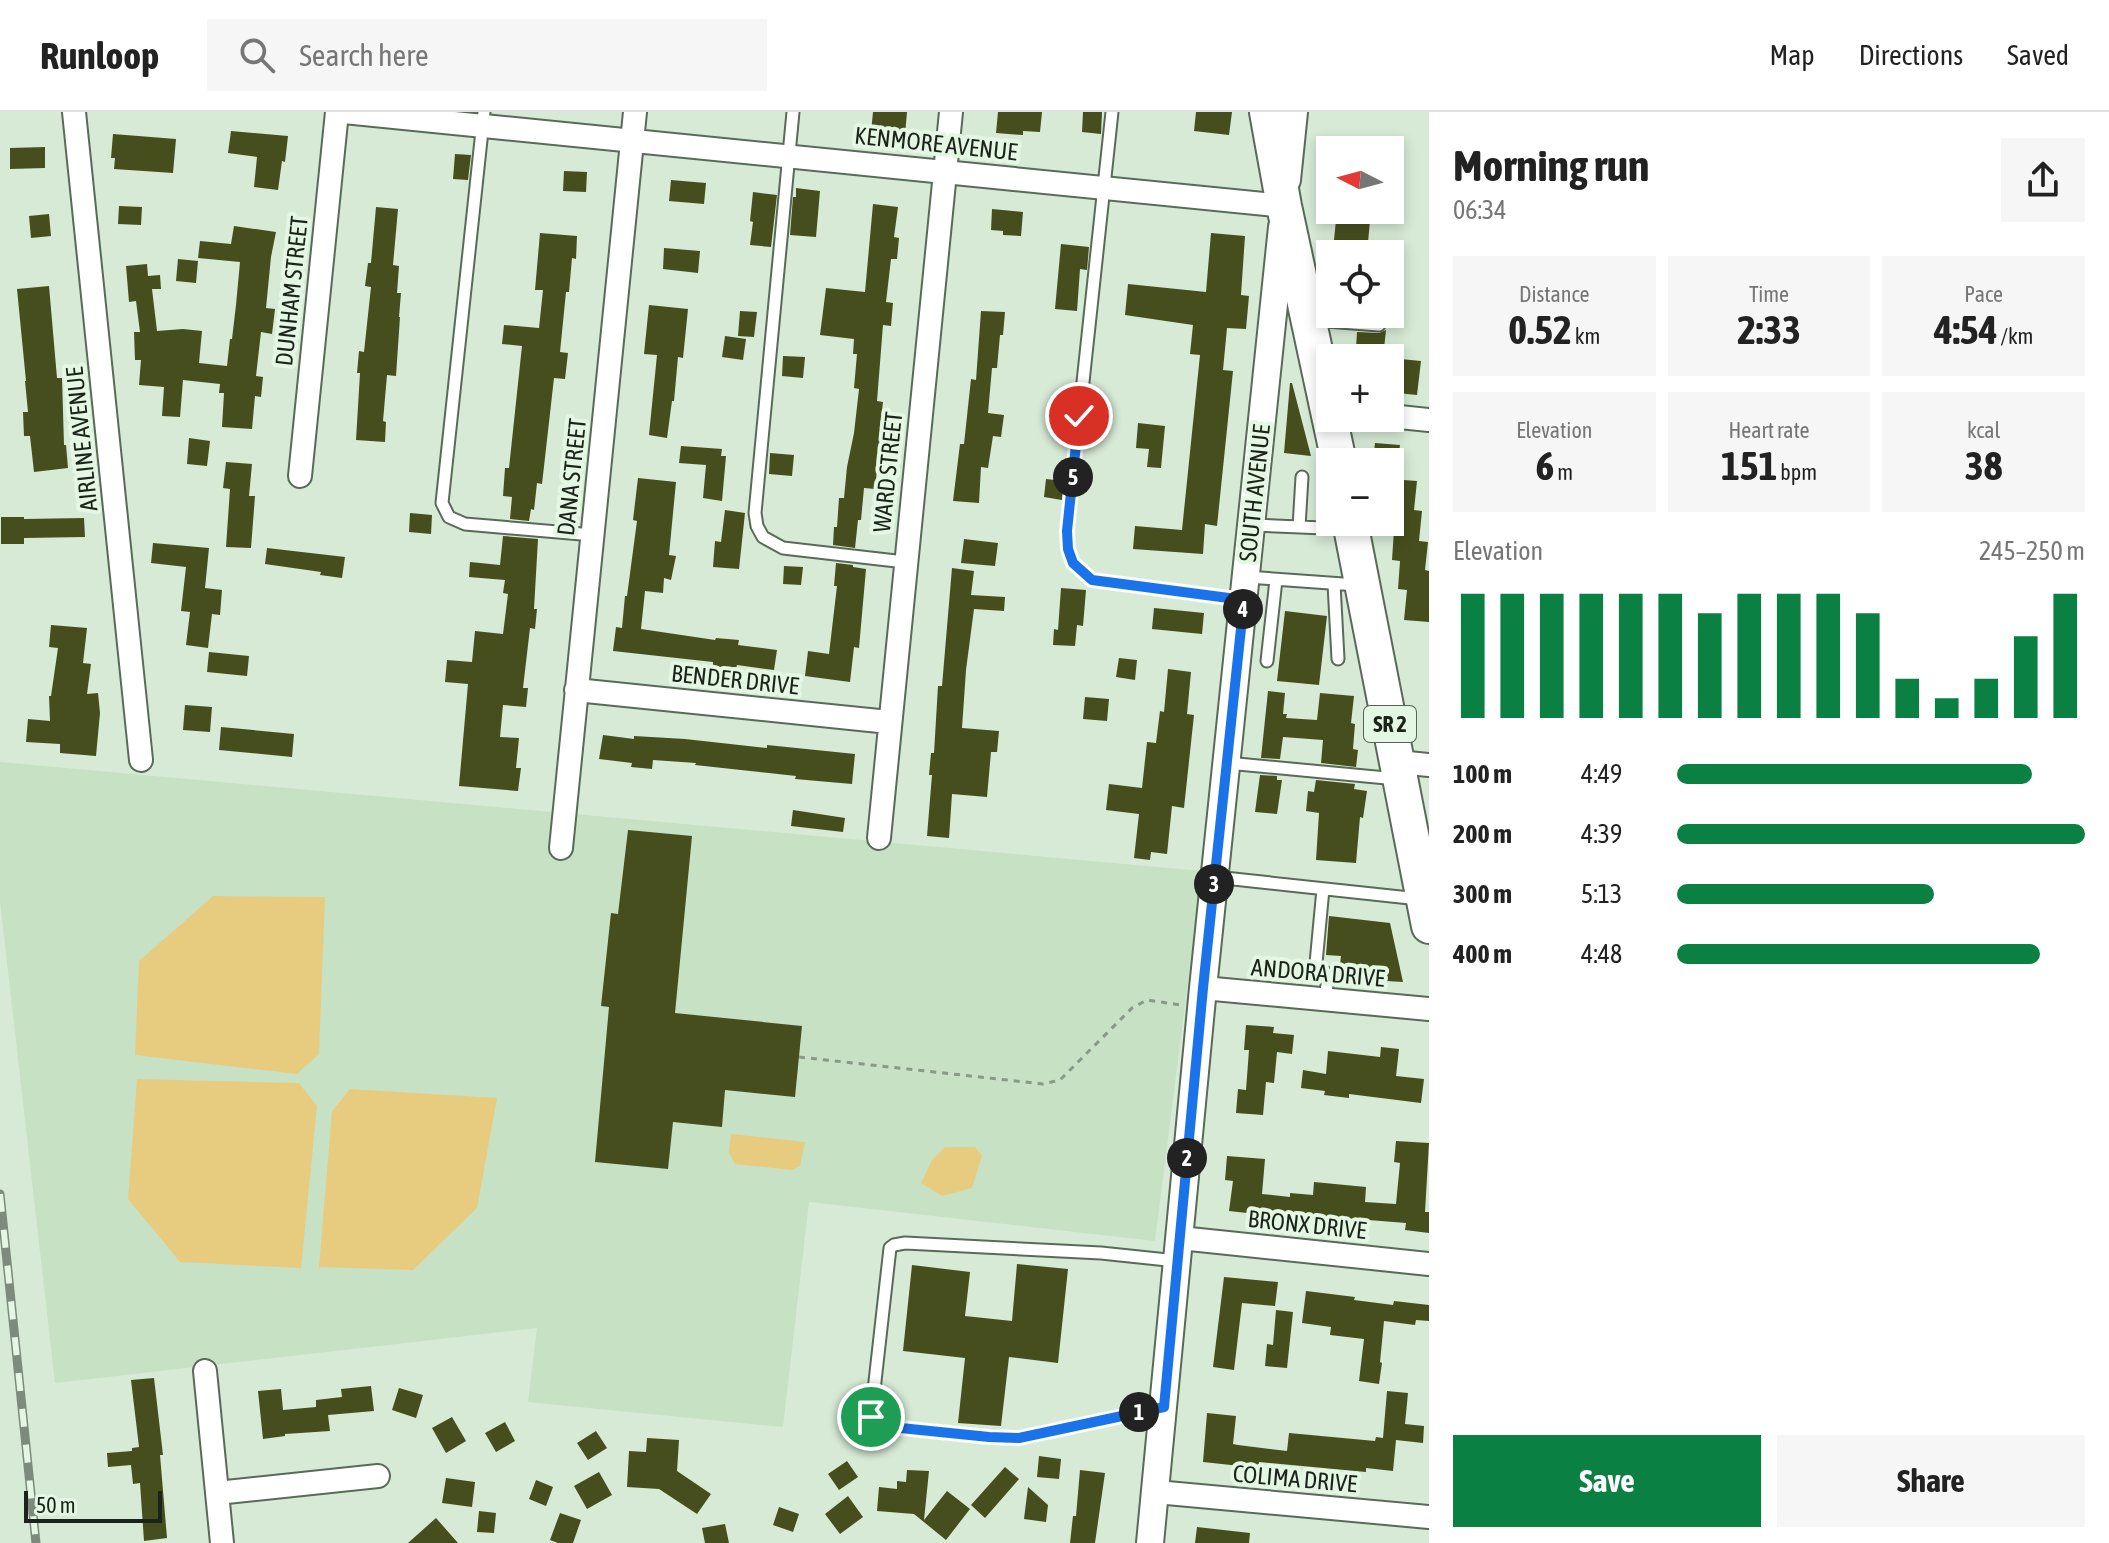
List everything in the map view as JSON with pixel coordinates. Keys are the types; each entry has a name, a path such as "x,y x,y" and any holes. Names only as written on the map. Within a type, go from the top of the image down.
{"main road":[{"path":"1267,112 1284,206 1316,287 1309,320 1316,352"},
{"name":"SR 2","path":"1350,536 1348,584 1409,769 1426,913"}],"street":[{"name":"AIRLINE AVENUE","path":"74,112 141,760"},
{"name":"DUNHAM STREET","path":"300,476 337,112"},
{"name":"KENMORE AVENUE","path":"344,112 484,118 632,141 1284,206"},
{"name":"DANA STREET","path":"561,848 635,112"},
{"name":"WARD STREET","path":"879,838 951,112"},
{"name":"SOUTH AVENUE","path":"1150,1543 1202,998 1294,112"},
{"path":"1404,417 1429,420"},
{"name":"BENDER DRIVE","path":"576,690 889,722"},
{"name":"ANDORA DRIVE","path":"1202,998 1325,1000 1429,1009"},
{"name":"BRONX DRIVE","path":"1179,1250 1429,1264"},
{"path":"205,1371 222,1543"},
{"path":"217,1493 378,1476"},
{"name":"COLIMA DRIVE","path":"1156,1492 1429,1517"}],"lane":[{"path":"793,112 755,513 757,526 763,537 783,548 905,562"},
{"path":"1112,112 1067,531 1073,563 1092,580 1245,589 1276,580 1348,584 1338,659"},
{"path":"484,118 442,503 449,517 465,524 593,535"},
{"path":"1309,320 1316,320"},
{"path":"1299,527 1302,477"},
{"path":"1252,525 1316,527"},
{"path":"1267,661 1276,580"},
{"path":"1227,763 1409,769"},
{"path":"1215,877 1323,889 1426,913"},
{"path":"1323,889 1316,963 1319,971 1325,972 1328,977 1325,1000"},
{"path":"1164,1407 1019,1438 881,1426 871,1417 890,1248 894,1245 905,1243 1101,1253 1179,1250"}],"path":[{"path":"799,1057 1043,1084 1060,1080 1132,1008 1147,1000 1202,998"}],"shaded area":[{"path":"0,762 1202,871 1155,1241 809,1202 783,1427 528,1402 537,1328 55,1383 0,901"},
{"path":"213,896 325,897 319,1054 297,1074 135,1055 139,961"},
{"path":"137,1079 299,1083 317,1106 301,1268 180,1262 128,1199"},
{"path":"350,1089 497,1098 477,1208 413,1270 319,1267 332,1111"},
{"path":"731,1134 805,1142 800,1166 792,1170 735,1164 729,1153"},
{"path":"945,1147 975,1147 982,1156 972,1188 942,1196 921,1183 932,1160"}],"building":[{"path":"873,112 907,112 905,135 871,132"},
{"path":"998,112 1042,112 1040,132 1023,131 1023,135 996,133"},
{"path":"1083,112 1102,112 1101,134 1082,132"},
{"path":"1196,112 1232,112 1229,135 1194,131"},
{"path":"231,131 288,136 278,190 254,187 257,157 228,153"},
{"path":"113,134 176,139 173,173 114,169 115,158 111,158"},
{"path":"45,147 45,168 10,169 10,148"},
{"path":"455,154 471,155 468,180 453,179"},
{"path":"564,171 587,172 586,192 563,191"},
{"path":"671,180 706,183 704,204 669,201"},
{"path":"796,188 820,191 816,237 790,235"},
{"path":"753,192 777,195 771,247 750,245"},
{"path":"873,204 898,207 894,237 899,238 897,259 891,259 886,302 893,303 891,326 883,325 877,401 883,402 879,437 882,437 875,489 864,488 855,548 833,545 839,498 844,498 854,433 859,389 854,388 857,354 853,354 854,339 820,335 826,288 865,292"},
{"path":"119,206 142,207 141,225 118,224"},
{"path":"376,207 398,209 393,265 399,266 397,293 401,293 400,317 396,376 387,375 383,421 386,422 385,442 356,440 360,373 357,373 359,351 364,352 371,287 365,286 368,263 371,263"},
{"path":"992,209 1023,212 1021,236 1003,235 1003,231 991,230"},
{"path":"49,214 51,236 31,238 29,216"},
{"path":"1336,224 1370,224 1368,240 1334,240"},
{"path":"234,226 276,232 266,308 275,309 272,334 261,332 256,376 263,377 261,397 255,396 252,429 222,427 224,393 219,393 220,384 183,380 180,417 162,416 164,387 139,385 141,360 135,360 134,332 140,332 136,301 129,302 126,266 147,264 148,276 160,275 161,289 152,289 157,331 202,331 199,363 227,366 240,262 198,258 200,241 231,244"},
{"path":"540,233 577,236 576,259 572,258 569,292 566,292 560,352 568,353 565,379 554,378 542,484 537,483 534,510 531,509 529,521 510,519 512,497 503,496 505,468 509,468 522,346 502,344 504,325 539,328 543,290 535,290"},
{"path":"1211,233 1245,236 1241,295 1249,296 1246,329 1227,328 1223,370 1233,371 1217,526 1205,524 1203,554 1133,549 1135,526 1182,530 1200,355 1190,354 1193,325 1125,315 1128,284 1206,292"},
{"path":"1061,244 1089,247 1087,270 1080,269 1077,311 1055,309"},
{"path":"664,248 700,251 698,273 663,269"},
{"path":"178,259 198,261 196,283 176,281"},
{"path":"49,286 57,378 62,378 64,445 68,468 34,472 30,436 24,436 23,412 28,412 17,289"},
{"path":"649,305 688,309 683,358 678,357 667,438 649,435 657,355 644,354"},
{"path":"740,311 757,312 754,337 738,336"},
{"path":"981,311 1005,312 997,368 992,368 988,413 1004,415 1001,437 993,436 988,468 981,467 979,503 953,501 960,444 964,444 971,379 976,380"},
{"path":"1386,330 1384,344 1356,344 1357,332 1379,333"},
{"path":"725,336 746,339 743,360 722,357"},
{"path":"783,356 805,357 803,378 782,376"},
{"path":"1404,359 1421,361 1417,395 1404,394"},
{"path":"1292,383 1311,456 1284,453"},
{"path":"1138,423 1165,426 1161,468 1147,467 1149,449 1136,448"},
{"path":"189,438 210,441 207,466 187,464"},
{"path":"1375,443 1400,445 1400,448 1374,448"},
{"path":"681,446 722,449 721,456 726,456 722,501 703,498 706,465 679,463"},
{"path":"770,453 794,455 792,476 769,474"},
{"path":"226,462 252,464 249,496 255,496 251,548 226,547 230,489 223,488"},
{"path":"638,478 676,482 669,555 676,556 671,580 664,578 663,593 645,591 641,629 715,640 739,640 738,645 777,650 774,670 737,665 736,669 713,666 713,662 613,651 616,627 622,628 627,596 637,521 633,520"},
{"path":"1046,479 1064,481 1062,500 1044,497"},
{"path":"1404,480 1417,481 1414,510 1422,511 1419,541 1428,542 1425,570 1429,571 1429,622 1404,620 1407,590 1398,589 1400,561 1392,560 1394,536 1404,536"},
{"path":"725,510 745,513 739,569 713,567 715,541 721,542"},
{"path":"410,513 432,515 431,534 409,532"},
{"path":"1,517 84,518 85,537 24,538 24,544 1,544"},
{"path":"503,536 538,539 535,629 530,628 523,688 528,688 526,707 503,705 500,737 519,738 516,768 521,768 518,791 459,786 468,684 445,682 447,660 472,662 475,631 503,634 508,594 503,593 505,580 469,577 470,562 500,565"},
{"path":"964,539 998,543 995,566 961,563"},
{"path":"153,543 209,548 205,588 222,590 220,615 212,614 208,648 186,645 190,612 181,611 186,567 151,563"},
{"path":"267,548 345,557 342,578 265,564"},
{"path":"836,563 866,569 859,648 854,647 850,682 805,676 808,651 829,654 837,586 834,586"},
{"path":"784,566 803,567 801,585 783,584"},
{"path":"952,568 974,571 971,595 1005,597 1004,611 974,609 966,670 962,728 999,731 997,752 991,752 987,797 952,794 949,838 927,836 931,753 934,753 938,686 942,686"},
{"path":"1061,588 1086,590 1083,626 1077,625 1075,646 1053,645 1054,629 1058,630"},
{"path":"1154,608 1204,613 1202,634 1152,629"},
{"path":"1285,611 1327,616 1319,685 1277,681"},
{"path":"51,625 87,628 83,663 91,664 87,694 98,693 100,713 96,756 60,753 60,744 26,742 28,719 50,721 49,696 58,648 49,647"},
{"path":"209,652 249,656 247,676 207,672"},
{"path":"1119,658 1137,660 1135,680 1116,677"},
{"path":"1168,669 1191,672 1187,714 1194,715 1184,808 1172,806 1167,854 1151,852 1150,860 1134,858 1139,814 1106,810 1109,784 1142,788 1147,742 1156,743 1160,711 1164,712"},
{"path":"1268,691 1285,693 1283,714 1287,714 1286,718 1317,720 1320,693 1354,696 1351,723 1355,724 1353,749 1358,750 1356,767 1321,763 1323,740 1283,737 1280,759 1261,758"},
{"path":"1085,697 1109,699 1107,721 1083,719"},
{"path":"185,705 212,707 210,732 183,730"},
{"path":"221,727 294,734 292,757 219,750"},
{"path":"603,735 855,754 852,784 795,779 796,776 696,763 653,760 652,769 631,767 632,763 599,759"},
{"path":"1260,775 1277,776 1277,780 1282,780 1277,814 1255,812"},
{"path":"1316,780 1355,784 1354,789 1367,791 1363,818 1360,817 1356,863 1316,860 1319,813 1306,811 1308,791 1314,792"},
{"path":"793,810 845,818 843,832 791,826"},
{"path":"628,830 692,836 675,1013 802,1026 795,1097 725,1090 722,1127 673,1122 668,1169 595,1162 609,1007 601,1006 611,913 618,914"},
{"path":"1329,916 1390,923 1403,982 1338,981 1341,956 1326,955"},
{"path":"1246,1025 1274,1027 1273,1033 1294,1035 1292,1054 1277,1052 1274,1083 1266,1082 1263,1115 1236,1113 1238,1089 1246,1090 1249,1050 1244,1050"},
{"path":"1381,1047 1399,1049 1396,1076 1424,1079 1421,1103 1349,1094 1349,1098 1324,1095 1325,1091 1301,1088 1303,1070 1326,1074 1328,1051 1380,1057"},
{"path":"1396,1141 1429,1143 1425,1212 1429,1212 1429,1233 1405,1230 1406,1223 1229,1211 1233,1181 1225,1180 1227,1156 1265,1159 1262,1194 1290,1197 1290,1193 1313,1195 1314,1182 1366,1187 1365,1202 1396,1204 1400,1163 1394,1162"},
{"path":"1017,1264 1068,1269 1058,1363 1009,1357 1001,1426 958,1423 965,1358 903,1351 912,1265 970,1272 965,1316 1012,1321"},
{"path":"1224,1277 1278,1282 1275,1306 1242,1303 1234,1370 1213,1367"},
{"path":"1306,1291 1393,1305 1394,1301 1429,1305 1429,1321 1416,1320 1415,1325 1384,1321 1379,1384 1359,1381 1364,1339 1330,1335 1331,1327 1302,1323"},
{"path":"1276,1310 1293,1312 1287,1368 1265,1366 1267,1344 1273,1345"},
{"path":"154,1378 163,1455 160,1455 167,1538 144,1541 140,1483 133,1484 131,1465 108,1467 107,1453 132,1451 132,1448 139,1447 131,1380"},
{"path":"371,1386 374,1411 328,1415 330,1431 263,1439 258,1391 281,1389 283,1410 316,1407 316,1400 342,1397 341,1389"},
{"path":"399,1388 423,1395 416,1418 392,1410"},
{"path":"1387,1391 1408,1393 1405,1424 1424,1426 1423,1443 1396,1440 1393,1471 1366,1468 1366,1472 1259,1462 1259,1468 1203,1462 1207,1413 1236,1416 1233,1444 1238,1445 1287,1451 1289,1433 1375,1441 1376,1437 1383,1438"},
{"path":"452,1417 466,1441 446,1453 432,1428"},
{"path":"505,1422 515,1441 496,1452 485,1433"},
{"path":"596,1431 607,1448 588,1460 577,1443"},
{"path":"647,1438 679,1440 677,1471 711,1494 697,1514 659,1489 627,1487 629,1451 646,1452"},
{"path":"1039,1456 1061,1459 1059,1479 1037,1477"},
{"path":"847,1461 858,1477 839,1490 828,1474"},
{"path":"1005,1467 1019,1479 985,1518 971,1505"},
{"path":"907,1470 929,1471 924,1520 947,1491 970,1509 946,1540 914,1514 877,1511 879,1487 897,1489 897,1481 906,1482"},
{"path":"1080,1470 1105,1473 1095,1543 1070,1543"},
{"path":"599,1472 612,1495 587,1509 574,1486"},
{"path":"446,1478 475,1482 472,1507 442,1503"},
{"path":"536,1480 553,1487 546,1506 529,1499"},
{"path":"1028,1487 1048,1505 1046,1522 1024,1519"},
{"path":"848,1496 863,1517 840,1534 825,1514"},
{"path":"779,1507 799,1514 793,1532 773,1525"},
{"path":"479,1511 496,1513 494,1533 477,1532"},
{"path":"560,1513 581,1520 573,1543 550,1540"},
{"path":"436,1518 458,1543 408,1543"},
{"path":"725,1524 729,1543 705,1543 702,1528"},
{"path":"1197,1527 1250,1533 1249,1543 1195,1543"}],"railway":[{"path":"0,1194 36,1543"}],"route":[{"path":"871,1417 881,1426 1019,1438 1164,1407 1203,988 1244,600 1092,580 1073,563 1067,531 1079,416"}]}
